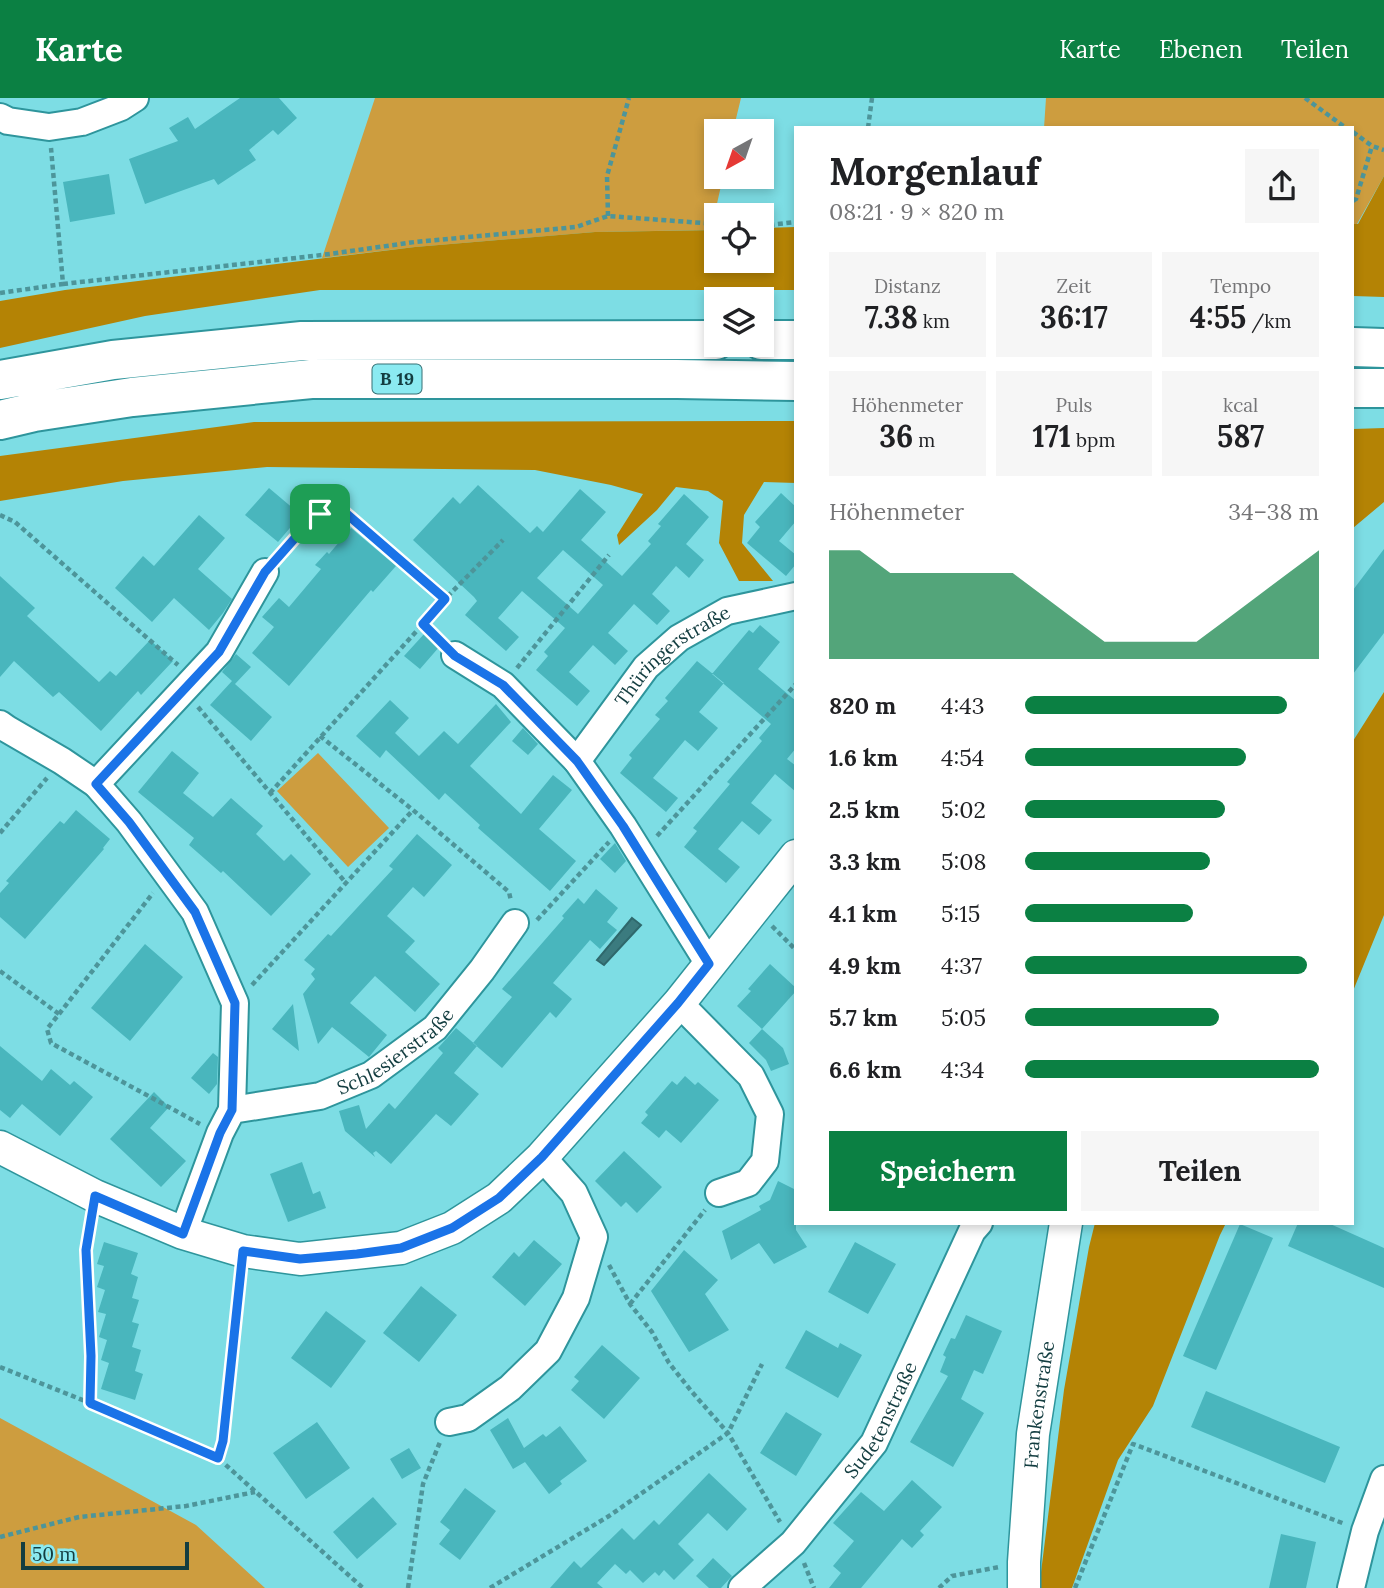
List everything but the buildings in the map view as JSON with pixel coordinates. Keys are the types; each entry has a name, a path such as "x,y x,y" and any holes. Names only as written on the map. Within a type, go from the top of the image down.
{"highway":[{"name":"B 19","path":"0,380 113,360 302,341 704,340"},
{"path":"774,340 794,340"},
{"path":"1354,347 1384,348"},
{"name":"B 19","path":"0,420 132,397 311,379 794,381"},
{"path":"1354,388 1384,388"}],"street":[{"path":"0,117 8,121 49,127 82,122 121,107 135,98"},
{"path":"96,784 219,652 265,572"},
{"name":"Thüringerstraße","path":"577,761 646,667 679,638 727,611 794,596"},
{"path":"455,656 503,685 577,761 623,826 709,964"},
{"path":"0,724 96,784 129,822 195,912 235,1003 232,1110 220,1133 183,1234"},
{"path":"0,1147 95,1196 183,1234 243,1251 300,1259 401,1248 452,1228 487,1206 542,1157 678,1003 794,858"},
{"name":"Schlesierstraße","path":"232,1110 320,1096 371,1075 435,1028 482,970 515,923"},
{"path":"678,1003 751,1076 770,1114 765,1161 748,1184 719,1193"},
{"path":"449,1422 468,1418 510,1388 548,1351 576,1298 594,1237 574,1193 542,1157"},
{"name":"Sudetenstraße","path":"742,1588 793,1543 874,1443 972,1231 977,1225"},
{"name":"Frankenstraße","path":"1024,1575 1033,1434 1066,1225"},
{"path":"1351,1588 1365,1531 1384,1479"}],"path":[{"path":"608,216 607,176 629,98"},
{"path":"868,126 872,98"},
{"path":"1306,98 1343,126"},
{"path":"49,127 63,284"},
{"path":"1354,133 1372,146 1384,150"},
{"path":"1354,200 1372,146"},
{"path":"0,293 415,242 576,227 608,216 704,223"},
{"path":"774,225 794,222"},
{"path":"265,572 320,514 341,509 445,599"},
{"path":"0,515 15,522 189,685 270,793 346,883"},
{"path":"270,793 445,599 503,540"},
{"path":"503,685 609,555"},
{"path":"423,624 455,656"},
{"path":"640,854 794,686"},
{"path":"320,736 413,810 509,892 515,923 538,920 623,826"},
{"path":"0,833 62,761"},
{"path":"235,1003 413,810"},
{"path":"167,875 47,1029 51,1042 199,1124"},
{"path":"0,971 59,1014"},
{"path":"630,1304 719,1193"},
{"path":"90,1403 91,1356 86,1250 95,1196"},
{"path":"594,1237 630,1304 652,1332 669,1363 728,1433 793,1543 814,1588"},
{"path":"218,1458 223,1441 243,1251"},
{"path":"490,1588 609,1517 728,1433 762,1364"},
{"path":"0,1367 218,1458 363,1588"},
{"path":"408,1588 423,1484 449,1422"},
{"path":"1075,1588 1133,1444 1365,1531"},
{"path":"0,1537 79,1517 186,1506 256,1492"},
{"path":"939,1588 952,1576 1024,1575"}],"shaded area":[{"path":"375,98 741,98 736,119 704,119 704,189 720,189 717,203 704,203 704,230 595,232 415,247 322,258"},
{"path":"1046,98 1384,98 1384,176 1357,224 1354,224 1354,126 1044,126"},
{"path":"1384,176 1384,297 1354,296 1354,224 1358,224"},
{"path":"794,227 794,290 774,290 774,287 704,287 704,290 320,290 145,316 0,348 0,301 65,290 415,247 595,232 704,230 704,273 774,273 774,228"},
{"path":"794,421 794,483 764,482 744,515 742,543 773,581 739,581 719,543 723,501 708,491 676,487 657,510 619,545 617,535 643,494 535,470 267,467 123,481 0,501 0,456 254,422"},
{"path":"1384,428 1384,502 1354,527 1354,429"},
{"path":"1384,692 1384,915 1354,989 1354,739"},
{"path":"318,753 389,828 348,867 277,791"},
{"path":"1094,1225 1225,1225 1153,1406 1118,1460 1072,1588 1039,1588 1064,1390"},
{"path":"0,1418 196,1525 265,1588 0,1588"}],"water":[{"path":"632,918 641,925 604,965 597,960"}],"route":[{"path":"341,509 445,599 423,624 455,656 503,685 577,761 623,826 709,964 542,1157 499,1198 452,1228 401,1248 357,1254 300,1259 243,1251 223,1441 218,1458 90,1403 91,1356 86,1250 95,1196 183,1234 220,1133 232,1110 235,1003 195,912 129,822 96,784 219,652 265,572 320,514 341,509"}]}
